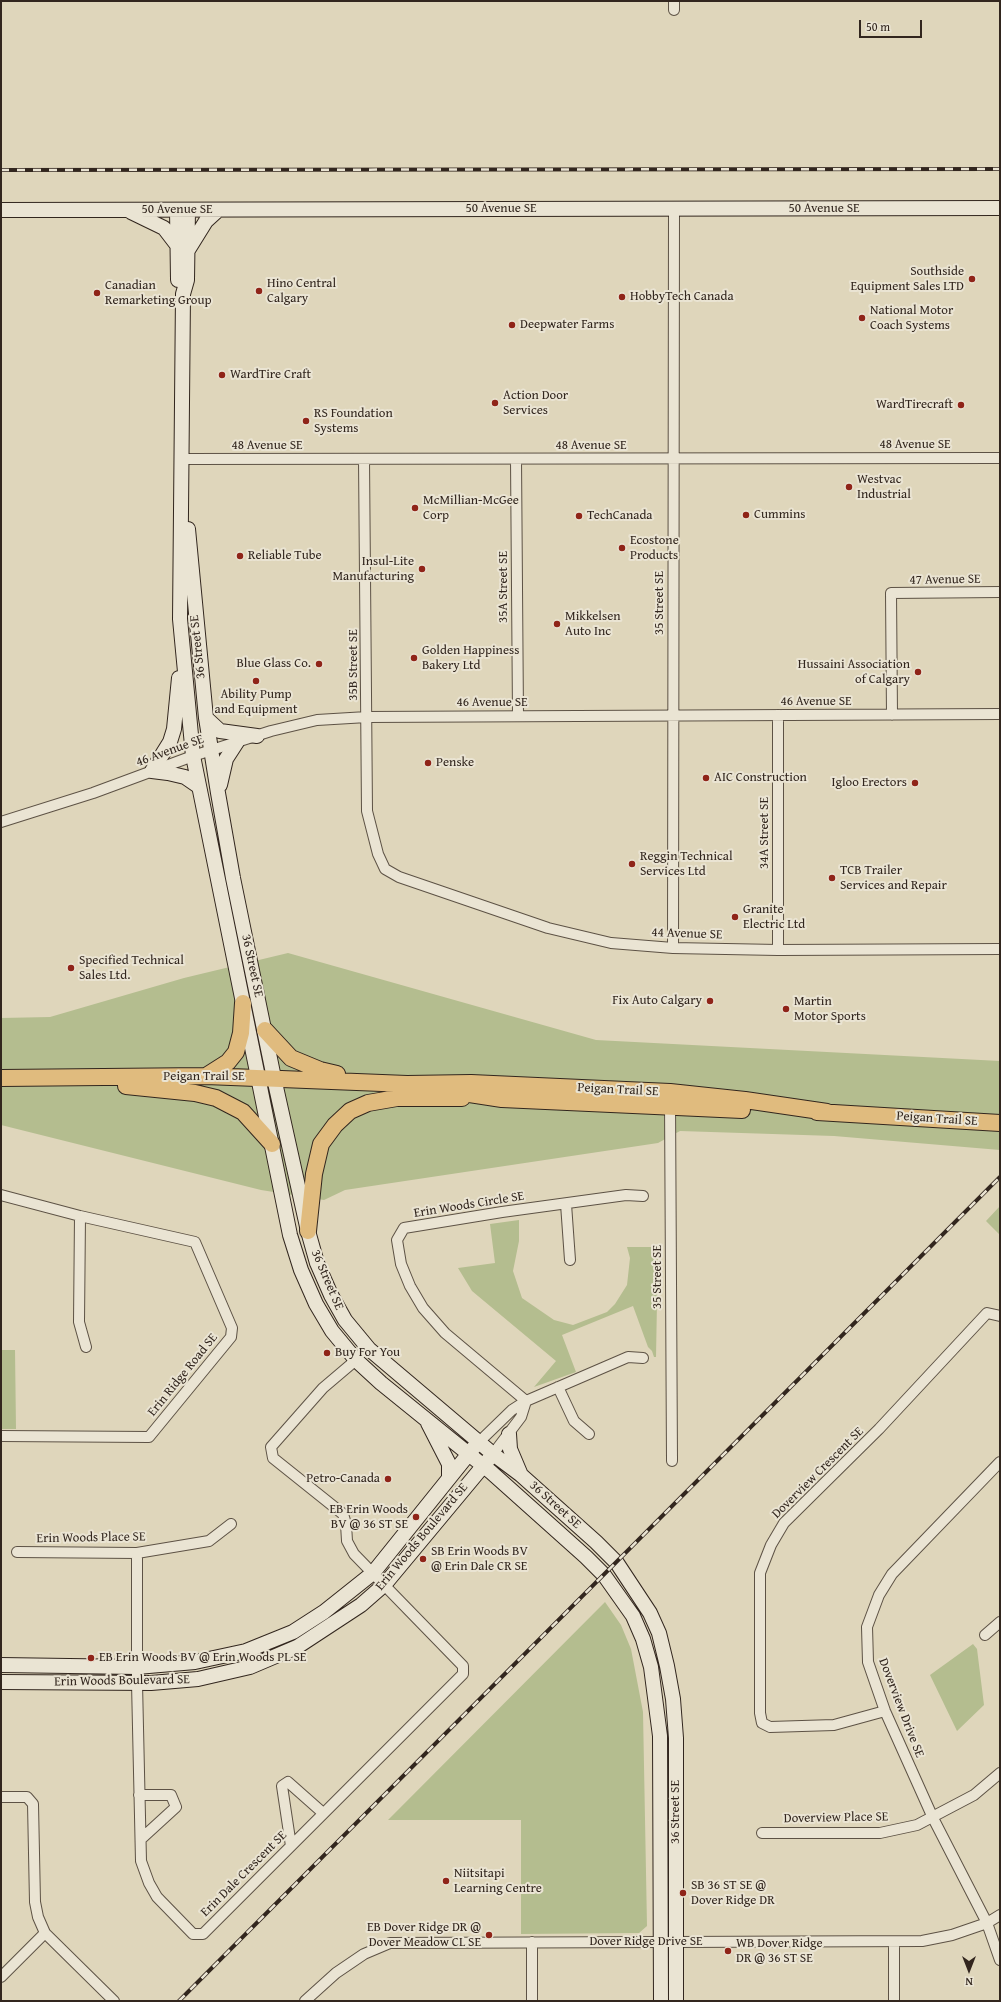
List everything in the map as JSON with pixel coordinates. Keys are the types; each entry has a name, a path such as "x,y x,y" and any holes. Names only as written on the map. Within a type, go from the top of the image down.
{"main road":[{"path":"206,1076 228,1062 236,1052 242,1032 243,1003"},
{"path":"265,1030 291,1058 320,1070 368,1082"},
{"name":"Peigan Trail SE","path":"1,1078 97,1079 206,1076 407,1084 471,1083 670,1100"},
{"path":"97,1079 131,1087 195,1093 216,1098 243,1112 272,1144"},
{"name":"Peigan Trail SE","path":"407,1084 502,1099 745,1100 827,1112 1000,1123"},
{"path":"308,1231 314,1174 321,1144 335,1125 350,1111 368,1103 397,1098 502,1099"}],"street":[{"name":"50 Avenue SE","path":"1,210 674,210 1000,208"},
{"path":"127,210 164,228 182,248 218,210"},
{"name":"36 Street SE","path":"182,210 182,248 187,280 183,294 180,619 182,650 193,756 198,786 272,1144 284,1211 301,1270 316,1304 332,1331 356,1360 381,1384 483,1465 586,1557 604,1575 629,1610 643,1639 651,1667 660,1736 662,2001"},
{"name":"35 Street SE","path":"673,948 674,210"},
{"name":"48 Avenue SE","path":"182,459 1000,458"},
{"name":"36 Street SE","path":"182,459 206,718 218,793 233,878 274,1078 308,1231 317,1262 331,1296 345,1320 369,1349 493,1454 521,1475 617,1563 650,1613 659,1633 674,1699 676,1738 676,2001"},
{"name":"35B Street SE","path":"364,459 367,811 378,854 385,869"},
{"name":"35A Street SE","path":"516,459 518,716"},
{"name":"47 Avenue SE","path":"892,715 891,593 1000,592"},
{"path":"182,650 174,729 170,742 152,771 168,772 185,777 198,786"},
{"name":"46 Avenue SE","path":"1,822 94,793 211,750 317,720 367,717 1000,714"},
{"name":"34A Street SE","path":"778,715 778,950"},
{"path":"206,718 220,731 258,736"},
{"path":"218,793 226,759 236,742"},
{"name":"44 Avenue SE","path":"385,869 399,878 548,928 611,943 673,948 778,950 1000,949"},
{"name":"35 Street SE","path":"670,1100 672,1461"},
{"name":"Erin Woods Circle SE","path":"526,1401 445,1333 423,1308 410,1286 401,1264 397,1240 404,1228 502,1212 626,1195 643,1196"},
{"name":"Erin Ridge Road SE","path":"1,1196 80,1216 195,1242 232,1328 231,1337 149,1437 1,1436"},
{"path":"566,1204 570,1260"},
{"path":"80,1216 79,1322 86,1347"},
{"name":"Doverview Crescent SE","path":"885,1710 834,1725 770,1726 762,1723 760,1713 760,1573 771,1545 784,1523 879,1429 987,1313 1000,1316"},
{"path":"479,1442 512,1410 526,1401 628,1357 643,1358"},
{"name":"Erin Dale Crescent SE","path":"138,1552 136,1683 141,1861 149,1883 157,1897 193,1934 203,1934 463,1674 463,1666 385,1584 354,1554 347,1541 346,1524 343,1514 273,1458 271,1447 323,1388 356,1360"},
{"path":"558,1387 574,1421 589,1434"},
{"path":"493,1454 521,1417 526,1401"},
{"path":"426,1419 449,1464 449,1478"},
{"path":"509,1434 510,1449 521,1475"},
{"name":"Erin Woods Boulevard SE","path":"1,1665 136,1667 195,1662 246,1652 293,1632 324,1612 373,1573 479,1442"},
{"name":"Erin Woods Boulevard SE","path":"1,1682 136,1683 198,1679 250,1667 296,1647 361,1605 385,1584 493,1454"},
{"name":"Doverview Drive SE","path":"998,1468 892,1574 879,1595 867,1627 868,1662 885,1710 933,1818 987,1923 1000,1960"},
{"name":"Erin Woods Place SE","path":"17,1552 138,1552 209,1541 231,1524"},
{"path":"985,1636 1000,1622"},
{"name":"Doverview Place SE","path":"762,1833 880,1833 917,1825 933,1818 974,1795 1000,1773"},
{"path":"291,1846 282,1786 288,1782 323,1813"},
{"path":"139,1795 171,1795 176,1808 141,1839"},
{"path":"1,1798 27,1797 33,1804 35,1902 44,1934 114,2001"},
{"name":"Dover Ridge Drive SE","path":"305,2001 336,1973 364,1954 390,1943 922,1941 952,1935 987,1923 1000,1915"},
{"path":"1,1977 44,1934"},
{"path":"532,1942 532,2001"},
{"path":"894,1942 894,2001"}],"green space":[{"path":"288,953 596,1040 1000,1061 1000,1150 834,1136 680,1131 658,1143 345,1190 324,1200 261,1190 1,1125 1,1018 50,1017 184,978"},
{"path":"1000,1206 1000,1235 986,1221"},
{"path":"519,1220 519,1241 513,1271 522,1298 554,1320 573,1325 607,1312 615,1304 627,1285 630,1258 627,1247 658,1247 656,1357 654,1357 652,1351 648,1347 633,1306 562,1335 576,1372 534,1387 556,1361 472,1291 458,1268 495,1263 490,1224"},
{"path":"1,1350 15,1350 16,1429 1,1429"},
{"path":"605,1602 621,1625 631,1649 643,1712 647,1926 639,1933 521,1934 521,1820 388,1820"},
{"path":"973,1644 977,1649 984,1705 957,1731 930,1675"}],"railway":[{"path":"1,170 1000,169"},
{"path":"179,2001 1000,1177"}],"place":[{"name":"Southside Equipment Sales LTD","path":"972,279"},
{"name":"Hino Central Calgary","path":"259,291"},
{"name":"Canadian Remarketing Group","path":"97,293"},
{"name":"HobbyTech Canada","path":"622,297"},
{"name":"National Motor Coach Systems","path":"862,318"},
{"name":"Deepwater Farms","path":"512,325"},
{"name":"WardTire Craft","path":"222,375"},
{"name":"Action Door Services","path":"495,403"},
{"name":"WardTirecraft","path":"961,405"},
{"name":"RS Foundation Systems","path":"306,421"},
{"name":"Westvac Industrial","path":"849,487"},
{"name":"McMillian-McGee Corp","path":"415,508"},
{"name":"Cummins","path":"746,515"},
{"name":"TechCanada","path":"579,516"},
{"name":"Ecostone Products","path":"622,548"},
{"name":"Reliable Tube","path":"240,556"},
{"name":"Insul-Lite Manufacturing","path":"422,569"},
{"name":"Mikkelsen Auto Inc","path":"557,624"},
{"name":"Golden Happiness Bakery Ltd","path":"414,658"},
{"name":"Blue Glass Co.","path":"319,664"},
{"name":"Hussaini Association of Calgary","path":"918,672"},
{"name":"Ability Pump and Equipment","path":"256,681"},
{"name":"Penske","path":"428,763"},
{"name":"AIC Construction","path":"706,778"},
{"name":"Igloo Erectors","path":"915,783"},
{"name":"Reggin Technical Services Ltd","path":"632,864"},
{"name":"TCB Trailer Services and Repair","path":"832,878"},
{"name":"Granite Electric Ltd","path":"735,917"},
{"name":"Specified Technical Sales Ltd.","path":"71,968"},
{"name":"Fix Auto Calgary","path":"710,1001"},
{"name":"Martin Motor Sports","path":"786,1009"},
{"name":"Buy For You","path":"327,1353"},
{"name":"Petro-Canada","path":"388,1479"},
{"name":"EB Erin Woods BV @ 36 ST SE","path":"416,1517"},
{"name":"SB Erin Woods BV @ Erin Dale CR SE","path":"423,1559"},
{"name":"EB Erin Woods BV @ Erin Woods PL SE","path":"91,1658"},
{"name":"Niitsitapi Learning Centre","path":"446,1881"},
{"name":"SB 36 ST SE @ Dover Ridge DR","path":"683,1893"},
{"name":"EB Dover Ridge DR @ Dover Meadow CL SE","path":"489,1935"},
{"name":"WB Dover Ridge DR @ 36 ST SE","path":"728,1951"}]}
